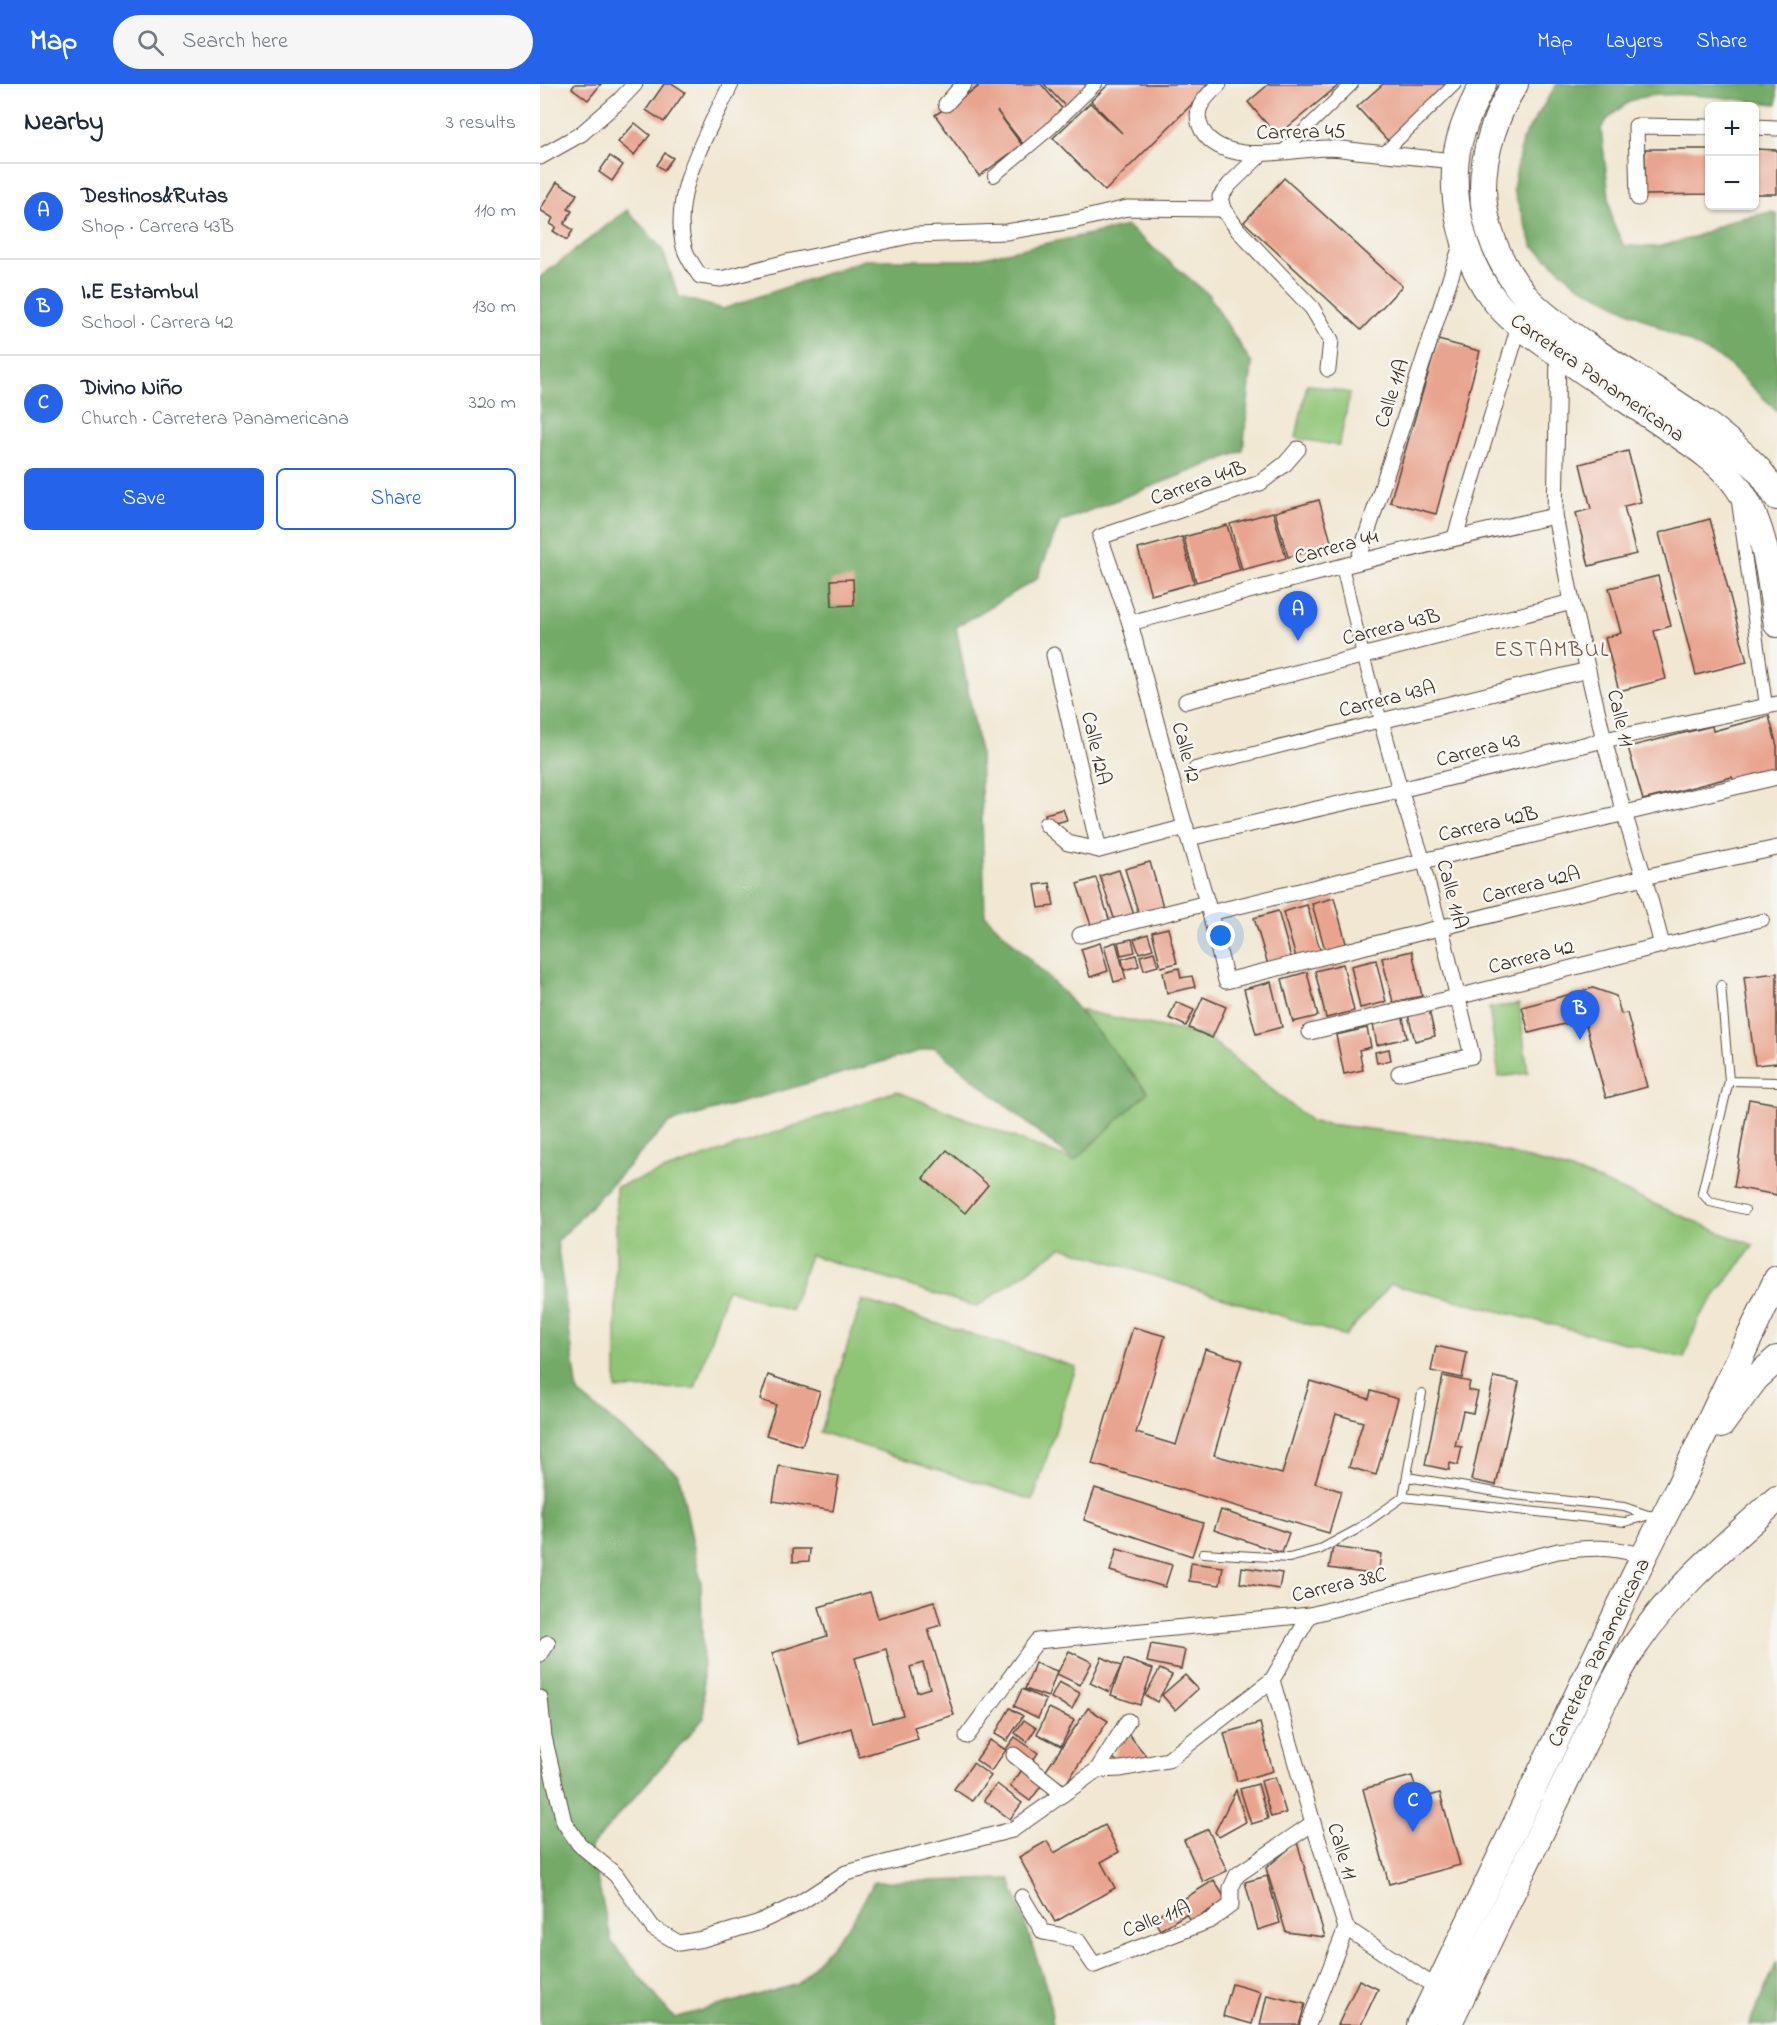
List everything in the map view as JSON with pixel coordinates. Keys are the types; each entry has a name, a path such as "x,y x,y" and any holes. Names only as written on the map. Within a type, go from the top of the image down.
{"highway":[{"name":"Carretera Panamericana","path":"1483,84 1463,127 1454,161 1454,195 1463,239 1476,272 1493,299 1519,326 1695,446 1736,483 1752,508 1764,540 1777,624"},
{"name":"Carretera Panamericana","path":"1515,84 1489,141 1483,175 1483,205 1494,244 1507,272 1527,297 1557,325 1615,366 1686,410 1738,450 1758,469 1777,497"},
{"name":"Carretera Panamericana","path":"1420,2025 1644,1556 1658,1515 1678,1489 1777,1278"},
{"path":"1678,1489 1756,1378 1777,1359"},
{"name":"Carretera Panamericana","path":"1448,2025 1607,1695 1632,1650 1678,1593 1777,1499"}],"street":[{"path":"540,157 581,134 619,101 634,84"},
{"path":"731,84 691,170 682,207 684,247 700,276 720,279 914,235 1006,232 1077,220 1128,208 1223,208"},
{"path":"946,104 964,84"},
{"path":"994,176 1050,129 1096,84"},
{"name":"Carrera 45","path":"1219,84 1197,111 1197,121 1205,136 1222,148 1260,155 1327,148 1454,161"},
{"path":"1281,153 1352,84"},
{"path":"1383,154 1455,84"},
{"path":"1638,198 1636,126 1705,127"},
{"path":"1759,127 1777,128"},
{"path":"1260,155 1220,197 1223,208 1238,230 1312,308 1331,340 1328,369"},
{"name":"Calle 11A","path":"1358,561 1463,239"},
{"path":"1455,537 1519,326"},
{"name":"Calle 11","path":"1558,354 1555,516 1604,740 1662,945"},
{"name":"Carrera 44B","path":"1100,537 1260,483 1285,464 1298,448"},
{"path":"1736,483 1771,705"},
{"name":"Carrera 44","path":"1130,623 1358,561 1555,516"},
{"name":"Calle 12","path":"1100,537 1130,623 1209,908 1226,981"},
{"name":"Calle 11A","path":"1342,566 1363,655 1441,928 1472,1056 1399,1073"},
{"name":"Carrera 43B","path":"1186,701 1572,602"},
{"name":"Calle 12A","path":"1054,655 1099,850"},
{"name":"Carrera 43A","path":"1195,768 1588,670"},
{"name":"Carrera 43","path":"1099,850 1400,790 1604,740 1771,705"},
{"name":"Carrera 42B","path":"1080,935 1423,861 1777,777"},
{"path":"1046,824 1068,843 1099,850"},
{"name":"Carrera 42A","path":"1226,981 1644,877 1777,848"},
{"name":"Carrera 42","path":"1310,1032 1763,920"},
{"name":"Carrera 38C","path":"967,1736 1037,1641 1310,1616 1558,1551 1591,1547 1622,1550 1644,1556"},
{"path":"1097,1770 1121,1769 1168,1760 1272,1680 1310,1616"},
{"name":"Calle 11","path":"1272,1680 1346,1928"},
{"path":"540,1698 544,1737 564,1822 579,1844 616,1875 653,1928 679,1944 757,1923 798,1904 846,1874 1012,1830 1097,1770 1128,1721"},
{"path":"1014,1755 1063,1794"},
{"name":"Calle 11A","path":"1022,1898 1043,1932 1078,1941 1094,1965 1210,1920 1231,1905 1232,1888 1237,1875 1313,1823"},
{"path":"1308,2025 1346,1928 1437,1988"}],"lane":[{"path":"1721,985 1730,1081 1702,1193 1710,1202 1745,1210"},
{"path":"1730,1081 1777,1082"},
{"path":"1403,1497 1422,1393"},
{"path":"1407,1478 1514,1495 1624,1507 1658,1515"},
{"path":"1203,1553 1289,1558 1319,1550 1356,1530 1403,1497 1625,1522 1658,1515"}],"green space":[{"path":"1557,84 1777,84 1777,104 1690,95 1639,98 1617,110 1601,129 1612,221 1624,246 1657,247 1692,238 1732,220 1771,212 1777,214 1777,411 1725,361 1576,284 1533,246 1513,190 1522,140"},
{"path":"627,210 662,249 679,297 723,309 864,260 969,260 1127,226 1208,294 1252,364 1243,451 1060,522 1037,579 956,627 980,752 985,915 1065,994 1148,1092 1074,1161 934,1047 669,1123 557,1242 578,1393 679,1475 701,1582 704,1718 590,1848 612,1943 674,2018 798,1984 853,1920 874,1882 1010,1879 1049,1995 1053,2025 540,2025 540,277"},
{"path":"1307,384 1350,393 1339,446 1296,438"},
{"path":"1519,1004 1528,1073 1499,1077 1489,1008"},
{"path":"1078,1010 1206,1036 1312,1122 1466,1141 1589,1176 1754,1245 1700,1316 1684,1358 1391,1284 1345,1336 1062,1247 977,1307 810,1255 791,1311 727,1289 695,1388 616,1389 616,1187 896,1091 1074,1161 1147,1092"},
{"path":"862,1300 1076,1367 1033,1500 820,1432"},
{"path":"1777,1962 1777,2025 1749,2025"}],"building":[{"path":"575,84 601,84 588,100 572,88"},
{"path":"664,84 673,84 685,92 664,122 646,110"},
{"path":"976,84 1041,84 1064,111 1023,144 997,111 1022,145 979,176 935,115 978,87"},
{"path":"1044,84 1090,84 1066,107"},
{"path":"1109,84 1212,84 1105,191 1053,138 1090,103 1122,133 1091,101"},
{"path":"1269,84 1340,84 1277,136 1248,102"},
{"path":"1383,84 1452,84 1389,142 1357,107"},
{"path":"635,123 650,135 634,155 618,142"},
{"path":"1645,149 1705,149 1705,194 1645,195"},
{"path":"1759,149 1777,150 1777,194 1759,194"},
{"path":"665,153 673,158 664,170 657,165"},
{"path":"610,156 623,165 612,181 599,172"},
{"path":"1284,178 1402,286 1361,330 1244,222"},
{"path":"557,182 577,194 568,209 572,211 564,224 573,230 567,240 553,231 556,227 550,224 553,218 540,210"},
{"path":"1438,340 1480,351 1436,514 1390,502"},
{"path":"1628,451 1641,502 1624,506 1636,554 1589,566 1576,513 1591,509 1580,464"},
{"path":"1319,500 1332,545 1288,557 1275,512"},
{"path":"1273,512 1286,558 1242,570 1230,524"},
{"path":"1710,519 1747,662 1696,675 1659,533"},
{"path":"1227,525 1240,570 1196,582 1184,537"},
{"path":"1182,537 1194,583 1151,595 1138,549"},
{"path":"1658,576 1671,626 1654,631 1666,679 1619,691 1605,638 1621,633 1609,588"},
{"path":"853,579 854,605 832,606 831,580"},
{"path":"1769,716 1777,746 1777,770 1734,782 1732,777 1643,800 1628,747 1712,726 1713,731"},
{"path":"1063,809 1067,820 1048,825 1045,814"},
{"path":"1150,862 1164,910 1140,918 1125,869"},
{"path":"1119,870 1135,918 1116,924 1100,876"},
{"path":"1096,878 1110,922 1092,928 1077,884"},
{"path":"1050,883 1054,906 1039,908 1035,885"},
{"path":"1334,898 1347,947 1326,953 1312,904"},
{"path":"1307,905 1321,953 1297,961 1283,912"},
{"path":"1278,911 1292,961 1269,968 1254,918"},
{"path":"1168,928 1177,963 1161,967 1152,932"},
{"path":"1148,934 1153,949 1139,953 1134,939"},
{"path":"1132,939 1135,952 1121,955 1118,942"},
{"path":"1116,942 1126,979 1114,982 1104,946"},
{"path":"1100,943 1108,971 1090,977 1081,949"},
{"path":"1412,951 1422,996 1393,1002 1382,958"},
{"path":"1154,952 1158,966 1144,970 1140,956"},
{"path":"1136,955 1139,966 1124,970 1122,959"},
{"path":"1376,960 1386,1002 1360,1008 1351,966"},
{"path":"1343,964 1354,1011 1326,1018 1315,971"},
{"path":"1179,968 1181,978 1192,976 1195,987 1167,993 1163,972"},
{"path":"1307,972 1318,1016 1293,1022 1282,979"},
{"path":"1777,973 1777,1063 1755,1065 1744,977"},
{"path":"1271,982 1282,1027 1256,1034 1244,989"},
{"path":"1593,988 1616,996 1621,1014 1627,1013 1647,1087 1606,1098 1586,1025 1578,1027 1576,1021 1529,1033 1522,1007"},
{"path":"1203,997 1226,1007 1212,1038 1189,1028"},
{"path":"1176,1002 1194,1010 1186,1026 1169,1018"},
{"path":"1429,1010 1435,1036 1415,1041 1408,1015"},
{"path":"1403,1018 1407,1038 1377,1045 1373,1024"},
{"path":"1367,1028 1371,1047 1359,1050 1363,1070 1344,1074 1336,1035"},
{"path":"1389,1049 1391,1060 1377,1063 1375,1052"},
{"path":"1749,1099 1777,1104 1777,1195 1734,1187"},
{"path":"947,1150 988,1185 965,1213 923,1178"},
{"path":"1133,1327 1165,1336 1136,1433 1176,1445 1205,1349 1242,1360 1214,1455 1282,1474 1310,1381 1369,1399 1371,1391 1398,1399 1376,1475 1349,1467 1363,1422 1336,1414 1315,1483 1341,1491 1329,1533 1092,1464"},
{"path":"1436,1346 1467,1353 1462,1378 1431,1371"},
{"path":"768,1375 820,1392 802,1446 766,1435 776,1405 760,1400"},
{"path":"1443,1376 1470,1382 1468,1390 1478,1392 1473,1413 1463,1411 1455,1446 1462,1447 1458,1465 1450,1463 1449,1470 1425,1465"},
{"path":"1494,1377 1519,1382 1496,1485 1471,1480"},
{"path":"779,1466 839,1476 833,1511 773,1501"},
{"path":"1095,1488 1203,1523 1192,1556 1084,1520"},
{"path":"1221,1510 1289,1533 1282,1553 1214,1530"},
{"path":"1333,1547 1381,1554 1378,1575 1329,1568"},
{"path":"793,1549 810,1549 809,1561 793,1562"},
{"path":"1117,1549 1172,1565 1165,1587 1110,1571"},
{"path":"1191,1563 1223,1567 1220,1585 1189,1581"},
{"path":"1242,1567 1282,1573 1279,1589 1240,1583"},
{"path":"870,1592 878,1618 934,1601 941,1625 928,1629 954,1715 914,1727 918,1739 859,1757 851,1728 799,1744 772,1653 827,1636 819,1607","holes":["886,1649 903,1715 873,1723 855,1658","923,1663 930,1688 917,1692 910,1667"]},
{"path":"1151,1644 1185,1650 1181,1669 1147,1662"},
{"path":"1069,1651 1092,1662 1080,1685 1057,1674"},
{"path":"1102,1657 1121,1666 1109,1692 1090,1683"},
{"path":"1124,1659 1153,1669 1140,1705 1111,1695"},
{"path":"1035,1663 1057,1671 1048,1697 1025,1689"},
{"path":"1160,1669 1172,1675 1157,1702 1145,1695"},
{"path":"1185,1675 1198,1689 1175,1710 1162,1695"},
{"path":"1059,1682 1080,1693 1072,1709 1051,1698"},
{"path":"1022,1689 1046,1700 1038,1718 1014,1706"},
{"path":"1010,1708 1023,1716 1007,1741 995,1734"},
{"path":"1049,1708 1074,1720 1061,1746 1037,1734"},
{"path":"1088,1708 1108,1721 1065,1785 1045,1772"},
{"path":"1024,1720 1036,1728 1027,1742 1015,1733"},
{"path":"1260,1723 1273,1771 1237,1781 1224,1733"},
{"path":"1126,1731 1147,1757 1123,1766 1113,1758"},
{"path":"1015,1737 1038,1753 1030,1765 1006,1749"},
{"path":"990,1740 1006,1750 991,1771 976,1760"},
{"path":"973,1763 991,1776 972,1801 954,1789"},
{"path":"1025,1766 1045,1781 1030,1801 1010,1786"},
{"path":"1412,1776 1419,1799 1440,1793 1460,1865 1389,1884 1363,1789"},
{"path":"1275,1777 1286,1813 1271,1817 1261,1781"},
{"path":"997,1784 1022,1803 1010,1819 984,1800"},
{"path":"1258,1784 1268,1819 1251,1824 1240,1789"},
{"path":"1236,1790 1246,1822 1219,1837 1215,1832"},
{"path":"1105,1825 1119,1852 1101,1862 1115,1888 1055,1922 1019,1857 1047,1841 1054,1853"},
{"path":"1208,1829 1227,1871 1203,1882 1184,1840"},
{"path":"1297,1842 1325,1937 1286,1932 1266,1868"},
{"path":"1267,1876 1280,1923 1258,1930 1245,1882"},
{"path":"1214,1880 1226,1900 1191,1922 1186,1914 1160,1930 1153,1918"},
{"path":"1359,1980 1378,1989 1361,2025 1338,2025"},
{"path":"1232,1984 1261,1992 1252,2024 1223,2016"},
{"path":"1267,1995 1305,2004 1299,2025 1260,2025"}],"place":[{"name":"Destinos&Rutas","path":"1298,641"},
{"name":"I.E Estambul","path":"1580,1040"},
{"name":"Divino Niño","path":"1413,1832"}],"district":[{"name":"ESTAMBUL","path":"1552,648"}]}
